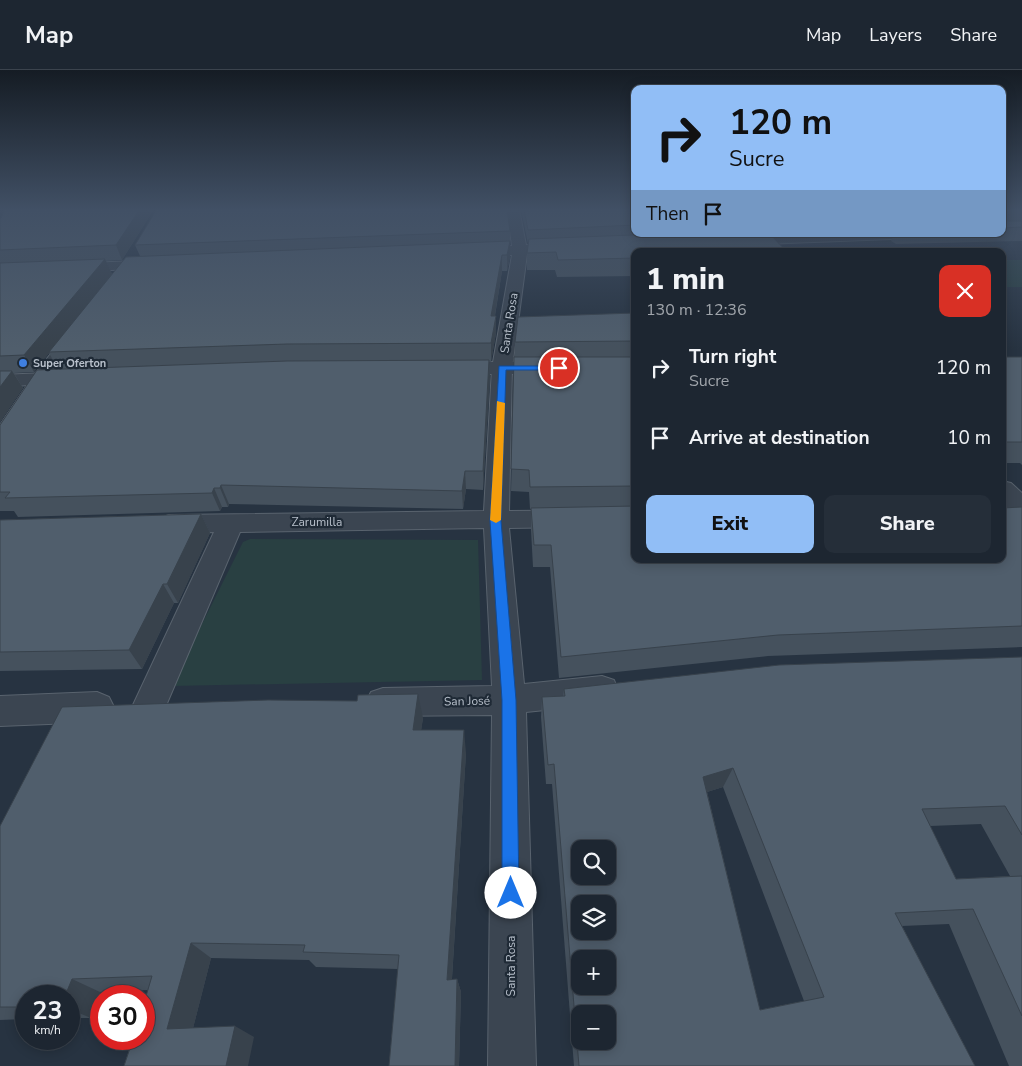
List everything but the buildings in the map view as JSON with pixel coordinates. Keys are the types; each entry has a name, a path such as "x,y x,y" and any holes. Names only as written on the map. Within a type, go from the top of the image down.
{"street":[{"path":"117,280 134,255"},
{"name":"Santa Rosa","path":"512,1066 509,700 496,521 502,368 519,255"},
{"path":"0,272 168,264"},
{"path":"0,441 41,379 88,318"},
{"path":"430,368 568,368"},
{"path":"0,380 89,377"},
{"path":"1006,492 1022,508"},
{"path":"1006,510 1022,508"},
{"name":"Zarumilla","path":"145,525 231,522 496,521 631,518"},
{"path":"0,711 165,705 231,522"},
{"name":"San José","path":"350,702 509,700 634,686"}],"green space":[{"path":"1006,260 1022,260 1022,287 1006,287"},
{"path":"250,539 478,540 482,680 171,686 243,542"}],"slow traffic":[{"path":"496,520 501,403"}],"place":[{"name":"Super Oferton","path":"23,363"}],"route":[{"path":"511,893 509,700 496,521 502,368 559,368"}]}
